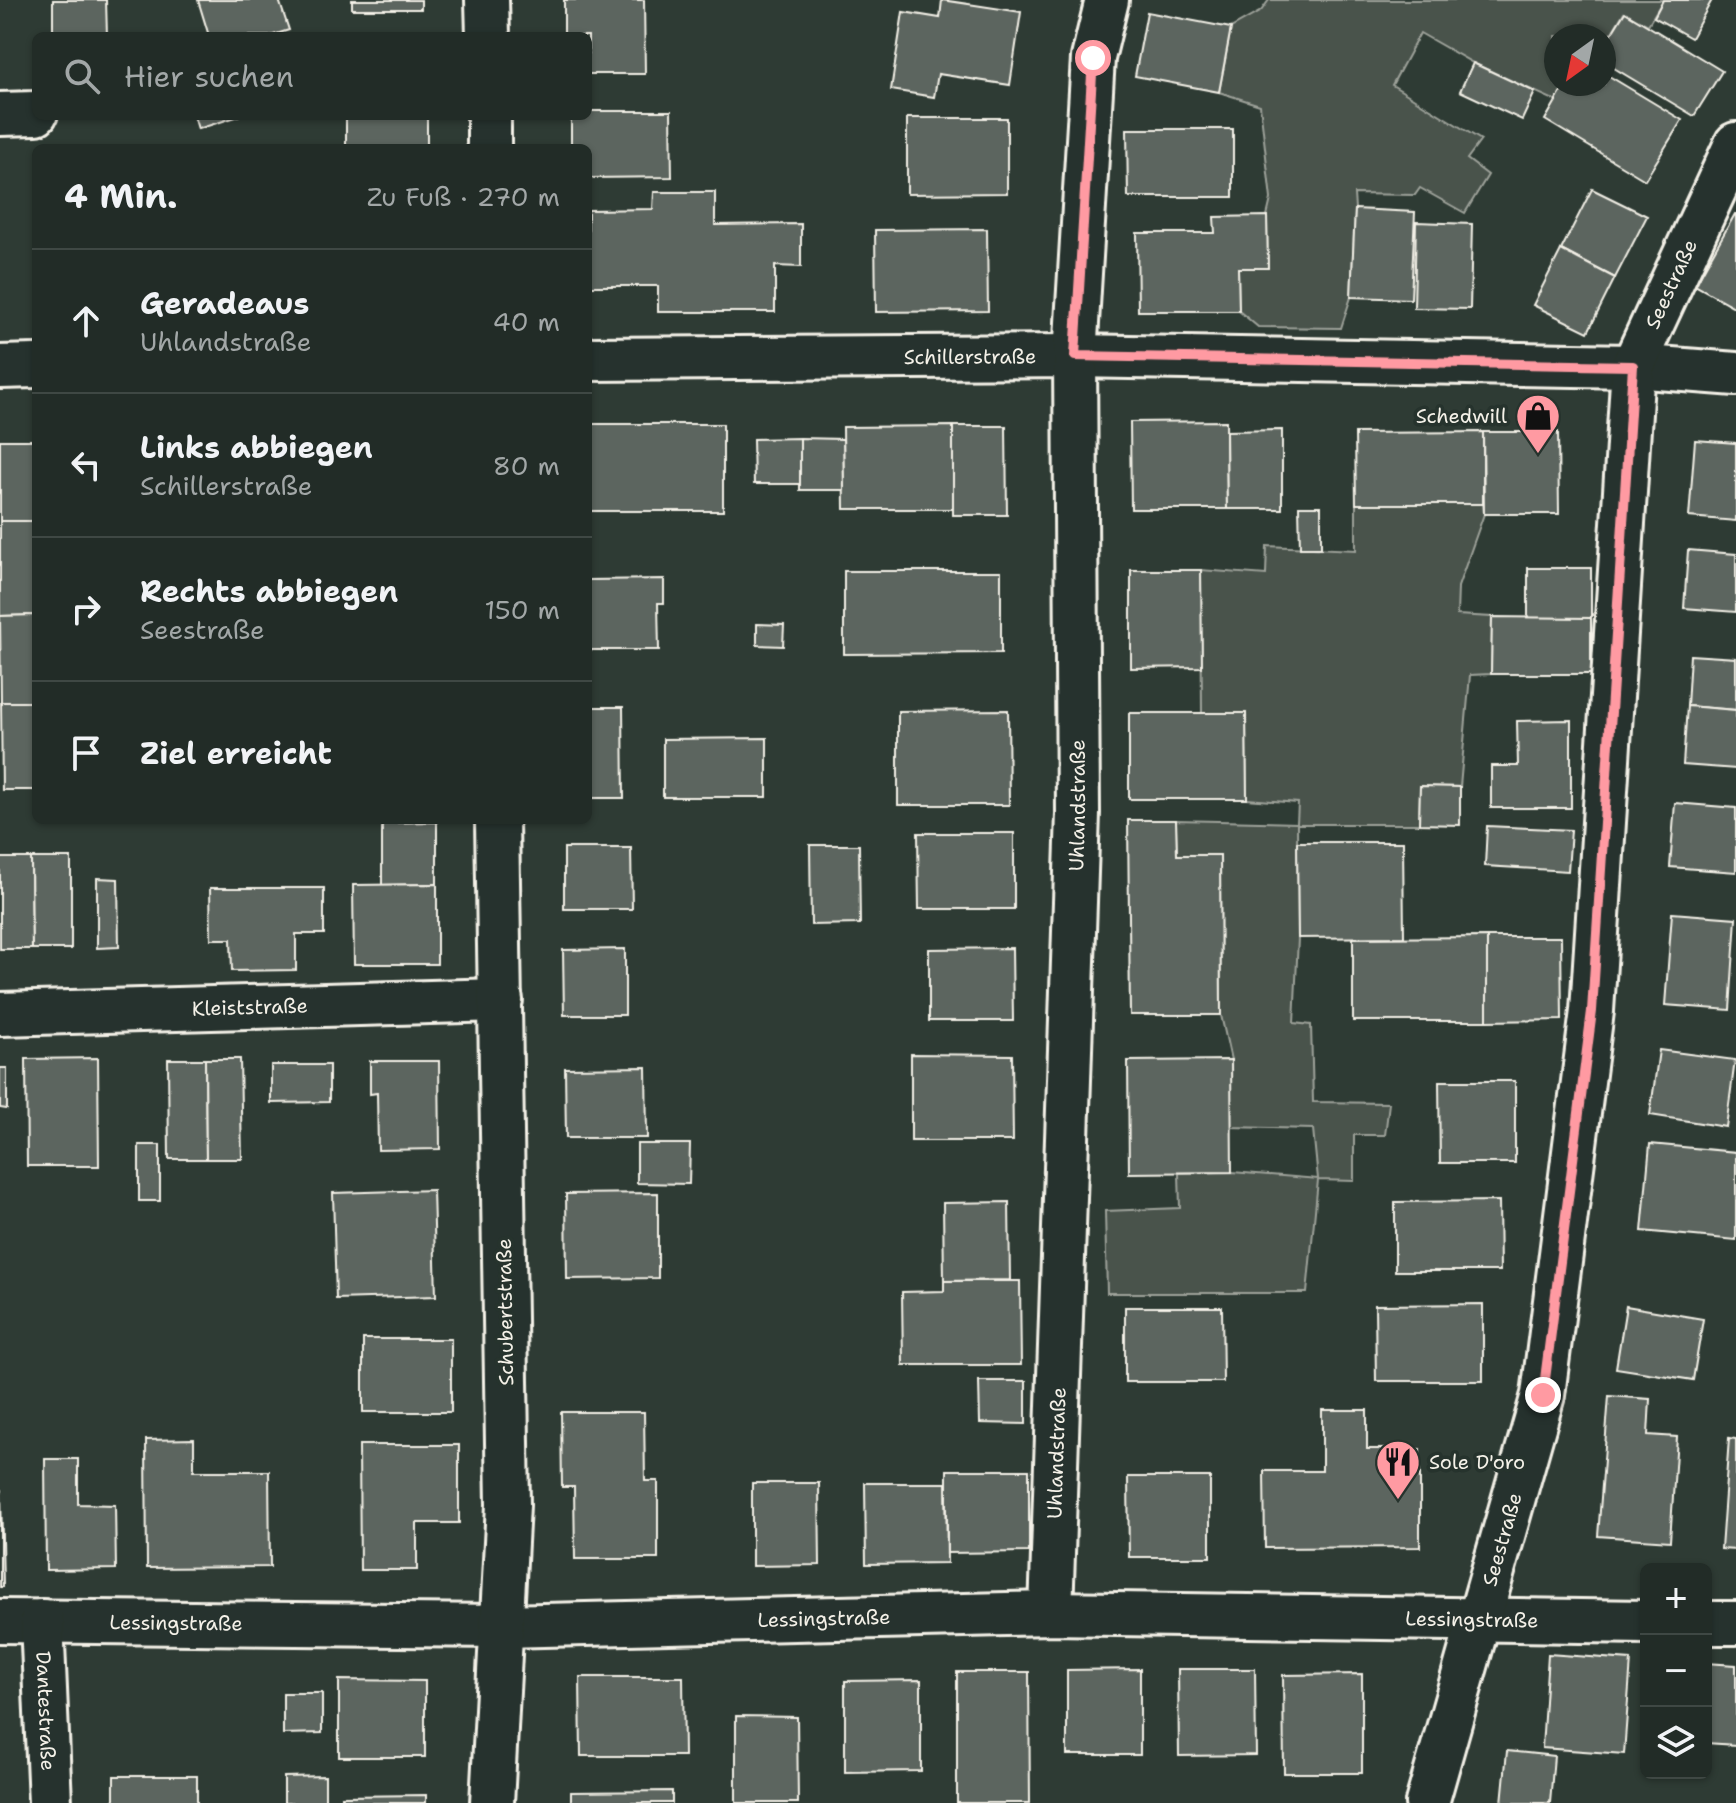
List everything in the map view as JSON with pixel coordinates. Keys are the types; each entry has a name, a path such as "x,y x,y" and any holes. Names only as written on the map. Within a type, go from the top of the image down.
{"street":[{"path":"487,0 488,32"},
{"name":"Uhlandstraße","path":"1051,1613 1078,813 1075,356 1093,58 1107,0"},
{"path":"0,114 32,113"},
{"path":"489,120 489,144"},
{"name":"Seestraße","path":"1427,1803 1543,1395 1592,1011 1633,366 1736,144"},
{"name":"Schillerstraße","path":"592,359 1075,356 1633,366 1736,374"},
{"path":"0,367 32,366"},
{"name":"Schubertstraße","path":"492,1803 508,1505 497,824"},
{"name":"Kleiststraße","path":"0,1014 501,1000"},
{"name":"Lessingstraße","path":"0,1621 502,1626 1051,1613 1640,1622"},
{"name":"Dantestraße","path":"42,1621 50,1803"},
{"path":"1712,1623 1736,1623"}],"shaded area":[{"path":"1269,0 1663,0 1648,25 1624,12 1616,26 1544,24 1544,96 1473,63 1420,33 1392,85 1481,140 1467,159 1488,175 1465,213 1420,188 1415,195 1354,194 1351,297 1341,328 1258,327 1239,311 1238,268 1268,267 1267,216 1271,199 1260,105 1219,92 1231,28 1261,11"},
{"path":"1356,504 1483,504 1484,514 1458,587 1457,615 1492,617 1491,674 1470,675 1460,787 1420,786 1419,824 1297,824 1298,938 1294,1023 1311,1025 1313,1102 1389,1103 1385,1135 1354,1135 1354,1181 1318,1180 1307,1293 1107,1293 1105,1211 1180,1208 1179,1173 1232,1172 1318,1179 1313,1129 1231,1127 1231,1060 1221,1015 1220,855 1177,855 1176,820 1297,823 1298,803 1247,799 1246,713 1202,713 1201,570 1266,575 1267,546 1356,550"}],"building":[{"path":"53,0 106,0 107,32 53,32"},
{"path":"198,0 279,0 289,30 283,32 208,32"},
{"path":"352,0 421,0 421,9 352,9"},
{"path":"564,0 644,0 645,74 592,74 592,32 564,32"},
{"path":"942,0 1021,12 1010,85 938,74 934,97 891,90 903,12 940,18"},
{"path":"1663,0 1712,0 1691,38 1654,17"},
{"path":"1147,12 1231,28 1219,92 1135,76"},
{"path":"1625,12 1722,71 1694,116 1616,69 1616,27"},
{"path":"1473,63 1535,92 1522,120 1460,91"},
{"path":"1616,80 1682,120 1645,180 1545,120 1559,96 1616,96"},
{"path":"592,111 671,111 672,177 592,178 592,144 571,144 571,120 592,120"},
{"path":"907,118 1007,118 1007,193 907,194"},
{"path":"195,120 226,120 198,129"},
{"path":"346,120 427,120 427,144 346,144"},
{"path":"1127,129 1233,129 1233,197 1128,197"},
{"path":"1592,189 1647,216 1615,278 1561,250"},
{"path":"654,192 715,192 715,225 801,224 801,267 775,266 775,312 658,312 658,286 592,286 592,210 653,209"},
{"path":"1355,209 1415,212 1411,299 1351,297"},
{"path":"1736,214 1736,308 1695,285"},
{"path":"1267,216 1268,268 1238,268 1239,311 1138,311 1137,233 1215,233 1214,217"},
{"path":"1416,222 1472,224 1470,309 1414,308"},
{"path":"987,229 988,311 876,312 875,230"},
{"path":"1561,250 1615,278 1588,332 1533,305"},
{"path":"1226,421 1227,509 1131,509 1130,422"},
{"path":"592,424 723,424 723,511 592,511"},
{"path":"953,426 1006,426 1007,515 953,515"},
{"path":"953,426 953,509 844,509 843,427"},
{"path":"1282,430 1282,509 1227,509 1226,431"},
{"path":"1483,432 1483,504 1356,504 1355,433"},
{"path":"1483,432 1558,432 1559,514 1484,514"},
{"path":"800,438 843,439 844,490 800,490"},
{"path":"800,438 800,484 754,484 753,439"},
{"path":"0,440 32,440 32,521 0,521"},
{"path":"1695,440 1736,443 1736,521 1689,517"},
{"path":"1299,506 1321,506 1321,548 1300,548"},
{"path":"0,521 32,521 32,615 0,616"},
{"path":"1688,550 1736,554 1736,612 1684,608"},
{"path":"1528,568 1591,568 1591,618 1528,618"},
{"path":"1131,570 1201,570 1202,667 1131,668"},
{"path":"844,571 1001,571 1001,653 844,654"},
{"path":"664,579 664,603 658,603 659,650 592,650 592,580"},
{"path":"32,615 32,702 1,702 0,616"},
{"path":"1492,617 1591,618 1591,674 1491,674"},
{"path":"757,624 784,625 783,646 757,645"},
{"path":"1690,655 1736,658 1736,710 1687,706"},
{"path":"1,702 32,702 32,790 2,790"},
{"path":"1687,706 1736,710 1736,769 1683,765"},
{"path":"592,707 623,707 624,798 592,798"},
{"path":"1008,710 1009,805 898,805 898,711"},
{"path":"1129,713 1246,713 1247,799 1129,799"},
{"path":"1571,720 1571,808 1491,808 1491,766 1518,766 1517,721"},
{"path":"767,738 767,797 663,797 663,739"},
{"path":"1420,786 1460,787 1460,825 1419,824"},
{"path":"1675,803 1736,808 1736,872 1670,867"},
{"path":"1128,820 1176,820 1177,855 1220,855 1221,1015 1130,1015"},
{"path":"382,824 437,824 437,884 382,885"},
{"path":"1487,826 1571,830 1568,871 1485,866"},
{"path":"918,833 1014,833 1014,909 919,909"},
{"path":"1297,842 1403,842 1404,937 1298,938"},
{"path":"810,845 859,845 860,924 811,925"},
{"path":"564,848 631,848 632,909 564,909"},
{"path":"0,858 31,858 32,949 0,949"},
{"path":"31,858 71,858 71,949 32,949"},
{"path":"97,878 118,879 119,947 97,948"},
{"path":"437,884 437,964 354,964 353,885"},
{"path":"210,888 324,888 324,934 296,934 296,970 232,971 231,939 211,939"},
{"path":"1672,913 1736,918 1730,1010 1665,1005"},
{"path":"1487,937 1487,1021 1353,1021 1353,938"},
{"path":"1487,937 1561,937 1562,1020 1487,1021"},
{"path":"1012,948 1013,1021 929,1021 929,949"},
{"path":"625,949 625,1015 564,1015 563,950"},
{"path":"1659,1050 1735,1060 1726,1127 1650,1115"},
{"path":"911,1054 1012,1055 1013,1141 911,1141"},
{"path":"98,1058 99,1166 27,1166 26,1059"},
{"path":"168,1059 205,1059 206,1159 169,1159"},
{"path":"205,1059 240,1059 242,1159 206,1159"},
{"path":"1231,1060 1232,1172 1129,1173 1128,1061"},
{"path":"370,1061 439,1061 440,1149 378,1150 377,1093 370,1094"},
{"path":"271,1065 329,1065 329,1102 271,1103"},
{"path":"646,1067 647,1138 566,1138 565,1068"},
{"path":"0,1068 7,1068 7,1109 0,1108"},
{"path":"1439,1081 1515,1081 1515,1163 1440,1163"},
{"path":"637,1144 690,1144 689,1184 637,1183"},
{"path":"1650,1144 1736,1152 1736,1240 1642,1231"},
{"path":"139,1145 160,1145 160,1201 139,1201"},
{"path":"433,1190 436,1296 336,1299 333,1193"},
{"path":"658,1193 658,1278 567,1279 566,1194"},
{"path":"1499,1201 1500,1271 1395,1271 1395,1202"},
{"path":"1009,1202 1010,1280 944,1281 943,1203"},
{"path":"944,1281 1020,1281 1021,1365 903,1365 902,1292 944,1291"},
{"path":"1483,1304 1483,1381 1376,1381 1375,1305"},
{"path":"1626,1306 1703,1319 1693,1380 1616,1368"},
{"path":"1125,1307 1222,1307 1223,1382 1125,1382"},
{"path":"363,1339 451,1339 451,1412 363,1412"},
{"path":"979,1381 1026,1381 1026,1424 980,1423"},
{"path":"1609,1396 1650,1399 1648,1435 1677,1437 1670,1541 1598,1536"},
{"path":"1322,1410 1367,1410 1367,1449 1420,1449 1420,1547 1265,1548 1264,1471 1322,1471"},
{"path":"561,1412 644,1412 645,1481 658,1481 658,1559 575,1559 574,1487 562,1487"},
{"path":"1729,1438 1736,1439 1736,1550 1721,1549"},
{"path":"194,1439 194,1471 269,1471 270,1567 147,1568 146,1440"},
{"path":"359,1445 459,1445 459,1523 417,1523 417,1570 360,1570"},
{"path":"45,1459 78,1459 78,1504 115,1505 116,1569 46,1570"},
{"path":"947,1470 1029,1470 1029,1552 947,1553"},
{"path":"1128,1477 1210,1477 1210,1557 1129,1557"},
{"path":"752,1483 819,1483 820,1565 752,1566"},
{"path":"865,1483 946,1483 947,1563 866,1564"},
{"path":"1,1490 3,1587 0,1587"},
{"path":"1548,1654 1631,1660 1624,1754 1542,1748"},
{"path":"1712,1663 1736,1665 1736,1745 1712,1743"},
{"path":"1140,1669 1140,1755 1067,1755 1067,1670"},
{"path":"1178,1669 1255,1669 1256,1755 1179,1756"},
{"path":"957,1672 1029,1672 1030,1803 957,1803"},
{"path":"1362,1674 1362,1773 1284,1773 1283,1675"},
{"path":"580,1677 683,1677 684,1756 581,1756"},
{"path":"339,1680 425,1681 425,1757 339,1757"},
{"path":"921,1680 921,1771 845,1772 845,1681"},
{"path":"283,1693 322,1693 322,1733 283,1734"},
{"path":"736,1716 797,1717 798,1803 736,1803"},
{"path":"1507,1751 1554,1756 1550,1803 1502,1803"},
{"path":"114,1776 197,1776 197,1803 114,1803"},
{"path":"325,1776 325,1803 284,1803 284,1777"},
{"path":"672,1791 672,1803 571,1803 571,1792"},
{"path":"426,1795 426,1803 342,1803 342,1796"}],"place":[{"name":"Schedwill","path":"1538,455"},
{"name":"Sole D'oro","path":"1398,1501"}],"route":[{"path":"1093,58 1075,356 1633,366 1592,1011 1543,1395"}]}
